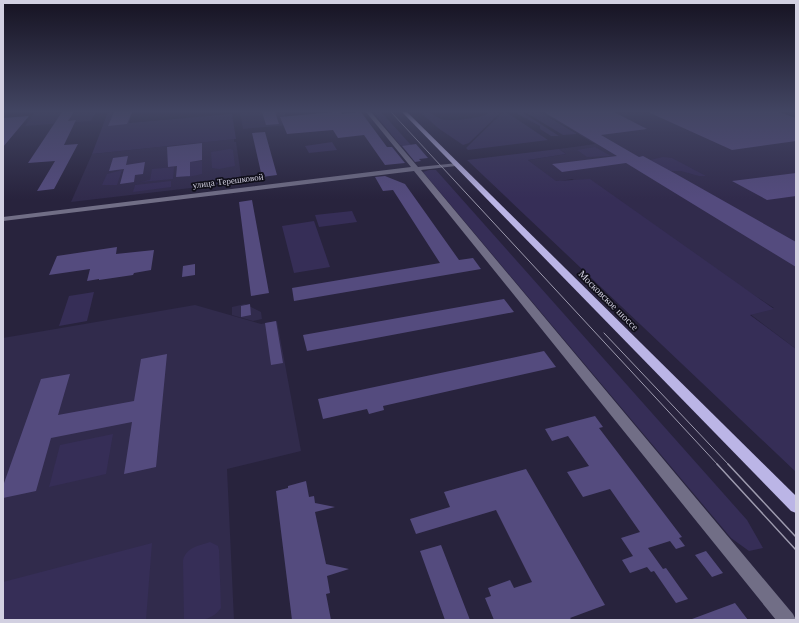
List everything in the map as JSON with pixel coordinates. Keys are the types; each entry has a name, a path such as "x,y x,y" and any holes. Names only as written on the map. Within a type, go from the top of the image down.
{"main road":[{"name":"Московское шоссе","path":"434,141 796,506"}],"street":[{"path":"393,141 787,620"},
{"name":"улица Терешковой","path":"3,219 456,164"}],"shaded area":[{"path":"97,141 216,141 92,154"},
{"path":"214,141 234,141 236,142 242,182 71,202 92,154"},
{"path":"397,141 407,141 411,145 405,147 400,145"},
{"path":"457,141 471,141 469,143 463,145"},
{"path":"473,141 539,141 468,150 466,148"},
{"path":"590,141 796,141 796,349 750,314 774,308 572,179 556,182 528,160 566,154 559,149 595,144"},
{"path":"332,142 337,150 309,153 305,146"},
{"path":"595,147 611,156 587,157 577,150"},
{"path":"230,149 233,150 235,166 219,169 212,168 211,152"},
{"path":"559,149 566,154 528,160 556,181 590,179 774,309 750,315 796,349 796,472 467,160"},
{"path":"663,157 672,158 706,176 699,176 681,171 669,171 650,160"},
{"path":"202,161 202,174 188,177 190,162"},
{"path":"174,167 173,179 140,182 150,180 152,169"},
{"path":"122,170 117,185 102,185 107,174"},
{"path":"436,170 747,520 763,548 749,551 731,538 423,172"},
{"path":"171,181 171,187 133,192 135,185"},
{"path":"352,211 357,222 319,227 315,215"},
{"path":"314,221 330,267 294,273 282,226"},
{"path":"94,292 87,321 59,326 69,296"},
{"path":"245,304 261,312 262,319 253,321 232,315 232,307"},
{"path":"195,305 261,324 277,321 301,451 227,469 234,620 3,620 3,338"},
{"path":"113,434 106,474 49,487 60,445"},
{"path":"210,542 218,546 219,550 221,608 217,613 209,618 184,620 183,560 187,552 190,550"},
{"path":"152,543 146,620 3,620 3,582"}],"building":[{"path":"3,141 8,141 3,147"},
{"path":"43,141 66,141 64,145 78,144 54,189 37,191 55,161 28,163"},
{"path":"254,141 268,141 277,175 262,177"},
{"path":"368,141 383,141 387,147 392,147 405,163 385,165"},
{"path":"592,141 611,141 639,157 643,156 796,242 796,267 626,163 562,172 552,164 617,156"},
{"path":"712,141 795,141 732,150"},
{"path":"202,143 202,160 190,162 190,176 176,177 177,166 168,167 167,147"},
{"path":"416,144 428,158 419,159 421,161 415,162 402,146"},
{"path":"128,156 126,165 145,162 143,174 135,175 134,182 120,184 124,169 109,171 113,158"},
{"path":"796,173 796,196 767,200 732,181"},
{"path":"385,176 405,184 459,260 473,258 481,269 294,301 292,288 440,263 393,190 383,191 375,177"},
{"path":"252,200 269,293 251,296 239,202"},
{"path":"117,247 116,254 154,250 151,270 134,273 133,275 87,281 90,269 49,275 57,256"},
{"path":"195,264 195,275 182,277 183,266"},
{"path":"504,299 514,312 307,351 303,335"},
{"path":"250,304 251,315 241,317 241,306"},
{"path":"276,321 283,363 271,365 265,323"},
{"path":"544,351 556,367 383,406 384,410 369,414 367,409 323,419 318,399"},
{"path":"167,354 156,467 124,474 132,422 51,438 36,491 3,498 3,486 41,379 70,374 58,415 134,401 141,359"},
{"path":"595,416 603,427 599,428 682,537 679,538 685,546 676,549 670,541 648,548 663,569 666,568 688,599 676,603 654,571 651,572 647,567 630,573 622,560 633,556 621,538 640,532 610,489 583,497 567,472 589,466 568,436 552,441 545,429"},
{"path":"526,469 605,605 570,618 572,620 494,620 485,598 491,596 488,588 510,580 514,588 532,582 496,510 416,534 410,519 450,507 444,492"},
{"path":"306,481 309,497 314,496 315,503 335,507 315,512 326,564 349,569 327,576 330,593 326,594 331,620 292,620 276,491"},
{"path":"441,545 470,620 445,620 420,551"},
{"path":"706,551 723,573 712,577 695,555"},
{"path":"735,603 748,620 692,619"}],"tram line":[{"path":"418,141 718,465"},
{"path":"604,333 729,465"},
{"path":"717,464 796,550"},
{"path":"728,464 796,537"}]}
